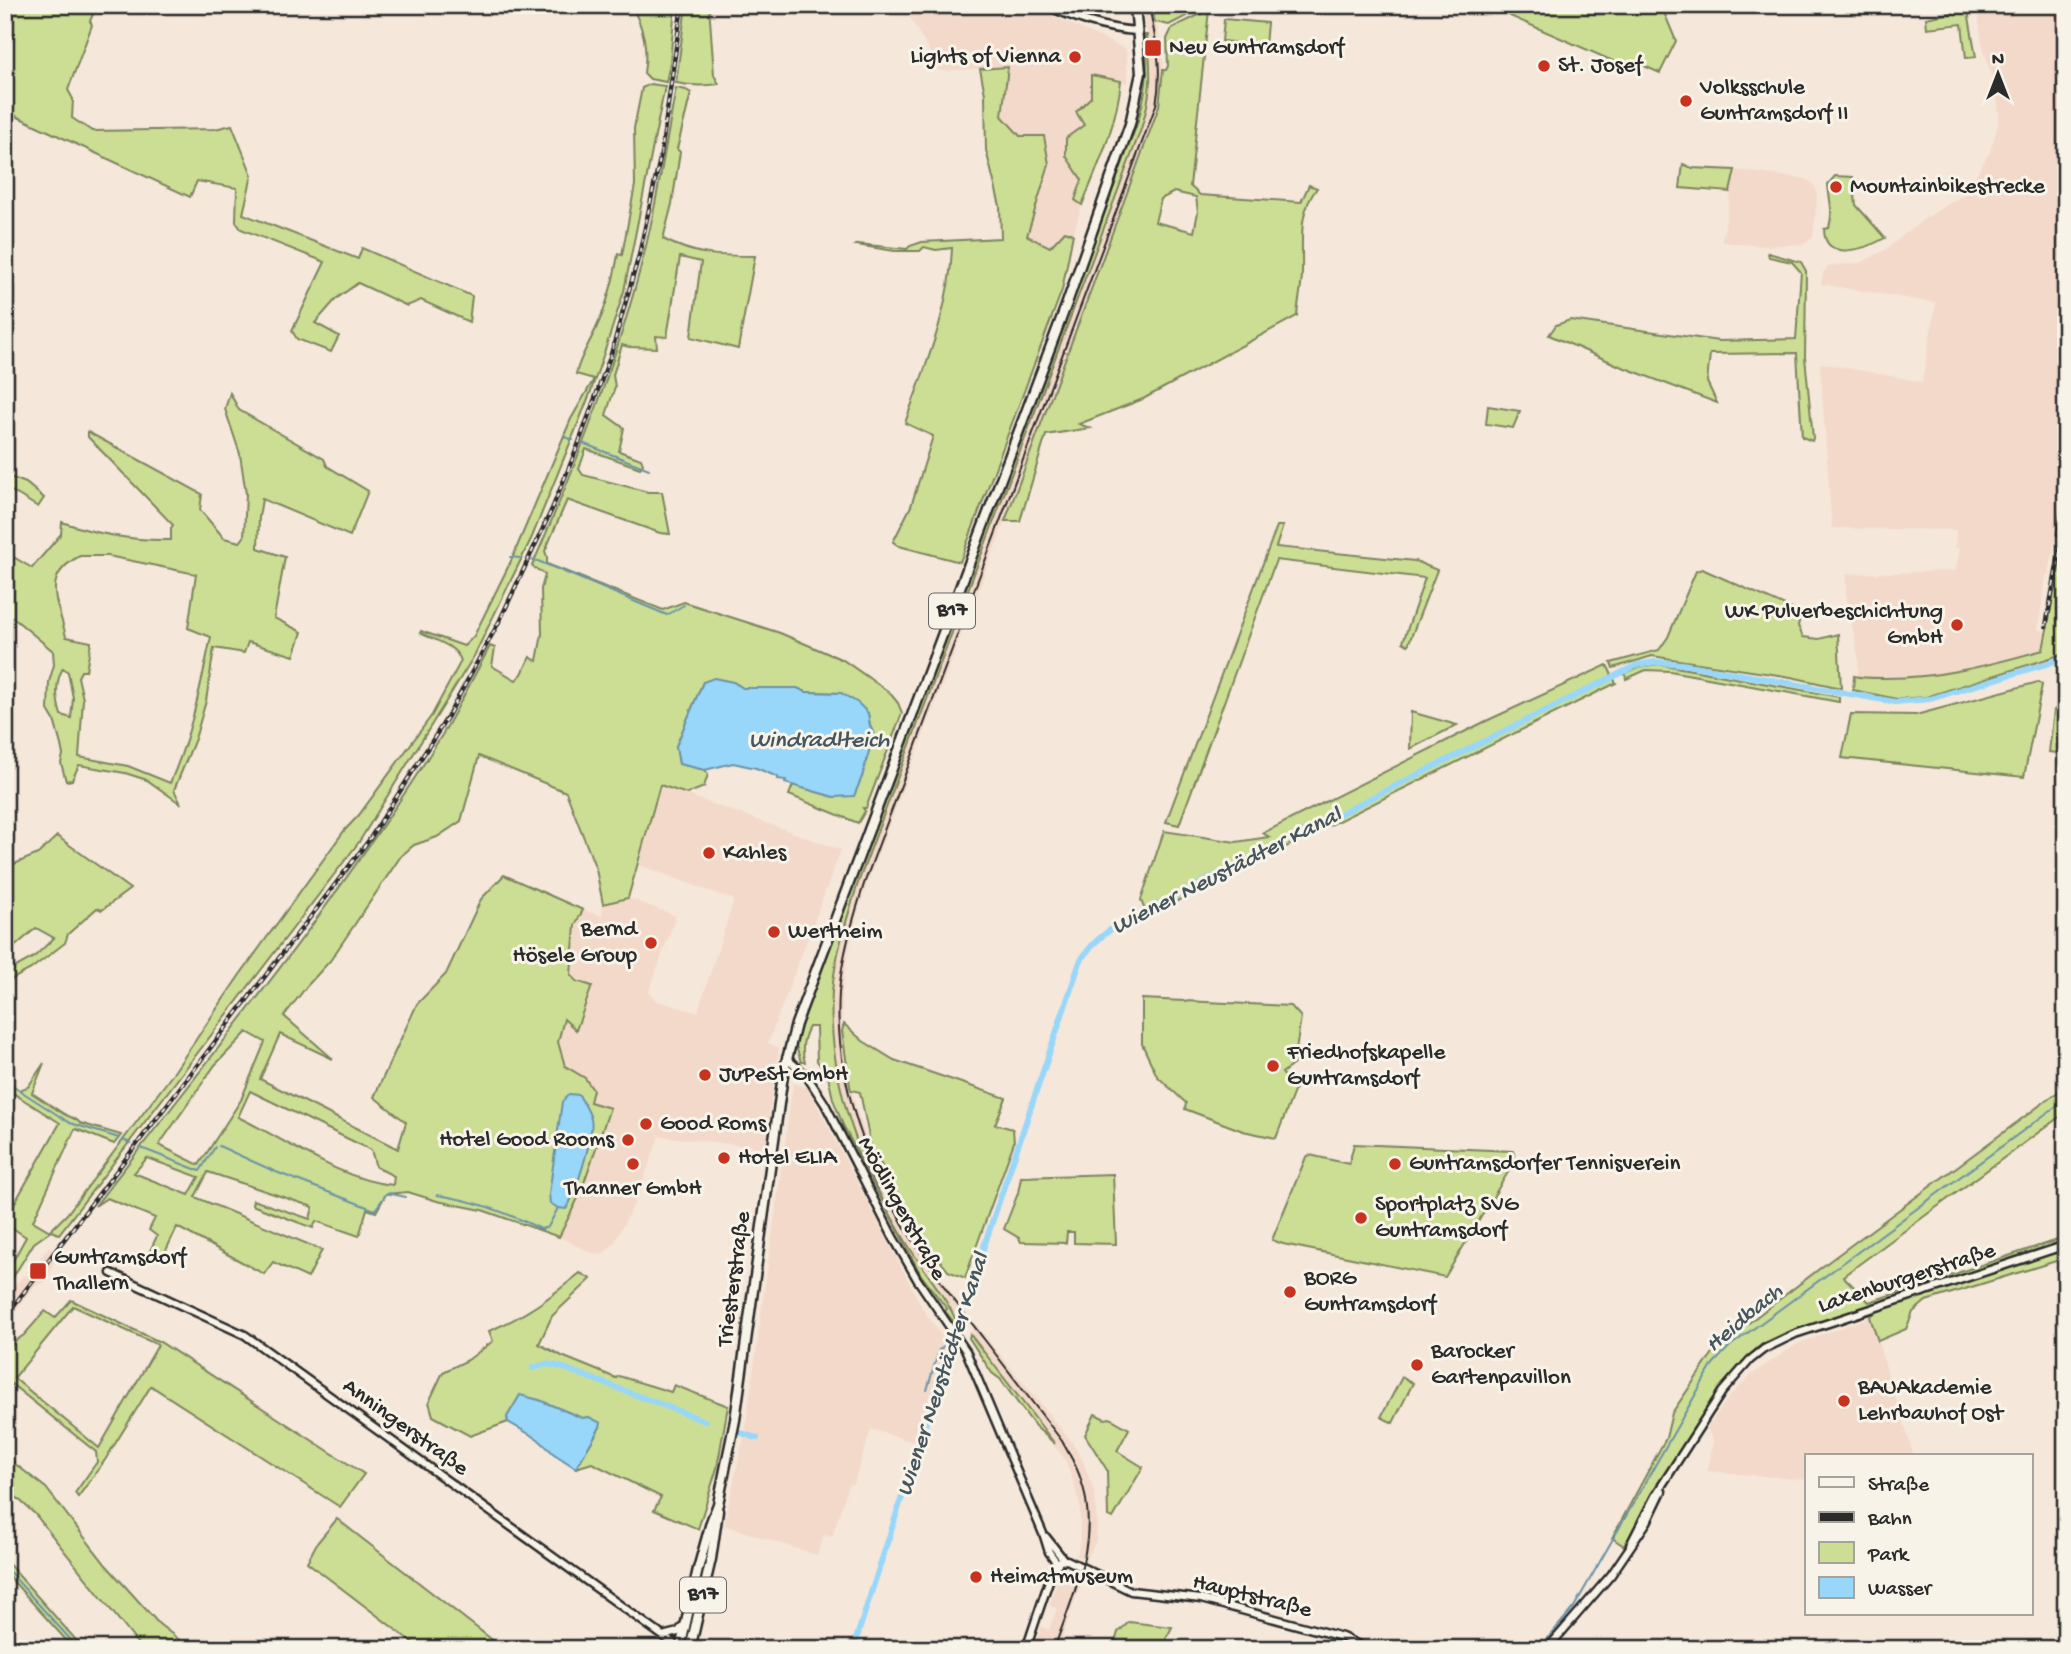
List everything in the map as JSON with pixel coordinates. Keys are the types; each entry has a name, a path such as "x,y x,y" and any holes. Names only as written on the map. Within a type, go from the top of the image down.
{"main road":[{"name":"B17","path":"786,1058 811,981 916,709 1067,303 1130,124 1141,81 1135,5"},
{"name":"Triesterstraße","path":"681,1648 711,1522 718,1504 737,1407 786,1058"},
{"name":"Triesterstraße","path":"690,1649 711,1559 718,1504"}],"street":[{"path":"1044,5 1102,27 1137,31"},
{"name":"Mödlingerstraße","path":"786,1058 806,1075 825,1104 893,1237 917,1279 961,1343 1044,1536 1061,1561"},
{"name":"Laxenburgerstraße","path":"1547,1649 1603,1586 1630,1545 1648,1508 1722,1392 1750,1360 1764,1349 1795,1334 2066,1245"},
{"name":"Anningerstraße","path":"111,1273 245,1335 681,1648"},
{"path":"1026,1649 1053,1569 1061,1561"},
{"name":"Hauptstraße","path":"1061,1561 1078,1563 1131,1591 1201,1599 1342,1637 1367,1649"},
{"path":"664,1635 670,1636 678,1632 686,1623"}],"shaded area":[{"path":"903,5 1028,5 1126,49 1128,83 1091,76 1091,97 1084,125 1066,156 1082,180 1075,200 1082,205 1073,234 1065,231 1050,247 1027,236 1049,164 1002,116 1007,67 938,71 938,66"},
{"path":"1141,5 1151,5 1158,30 1164,65 1159,106 866,886 855,921 842,992 846,1068 855,1105 867,1139 900,1212 918,1244 959,1304 955,1314 929,1280 909,1247 872,1178 857,1143 836,1071 832,1032 834,975 846,920 858,883 1149,104 1152,70"},
{"path":"1977,5 2066,5 2065,535 2056,534 2049,574 2046,575 2038,629 2047,633 2043,650 1992,665 1926,676 1858,677 1858,655 1846,593 1846,574 1956,571 1960,548 1955,547 1956,530 1832,528 1820,363 1922,382 1936,303 1821,284 1823,273 1829,266 1861,263 1885,250 1923,220 1974,188 1976,175 1990,152 1999,115 1997,95 1982,42"},
{"path":"1735,170 1806,179 1811,182 1816,188 1817,198 1813,236 1804,244 1763,246 1722,242"},
{"path":"660,785 841,850 768,1043 779,1048 766,1148 659,1136 638,1196 614,1243 603,1254 592,1253 559,1237 580,1194 609,1108 590,1102 585,1078 565,1066 558,1041 564,1019 576,1029 591,986 576,981 571,975 575,925 583,910 602,916 603,904 628,898 676,916 649,991 655,1000 698,1011 734,900 639,865"},
{"path":"793,1083 808,1088 923,1309 949,1346 913,1442 871,1429 854,1483 848,1486 832,1537 824,1535 817,1555 724,1525 745,1432"},
{"path":"49,1247 62,1253 61,1259 52,1264 51,1273 44,1283 35,1285 5,1325 5,1302 11,1296 11,1289 24,1275 26,1277"},
{"path":"1870,1317 1913,1454 1805,1454 1805,1480 1708,1471 1713,1441 1707,1428 1729,1397 1751,1375 1797,1344"},
{"path":"975,1324 1071,1441 1083,1461 1095,1495 1097,1525 1096,1541 1086,1560 1077,1556 1080,1507 1064,1458 970,1334"},
{"path":"1062,1568 1083,1577 1058,1649 1034,1649 1041,1627 1049,1630 1057,1609 1049,1605"}],"green space":[{"path":"5,5 97,5 68,90 73,99 72,118 92,131 215,129 232,125 252,175 243,214 358,259 362,248 472,296 469,322 421,300 407,306 358,283 336,299 315,323 339,336 331,352 297,339 292,331 325,262 241,229 236,222 237,188 197,181 190,197 5,111"},
{"path":"631,5 675,5 666,82 650,79 644,73 644,38"},
{"path":"686,5 709,5 714,75 719,84 676,83"},
{"path":"1151,5 1208,5 1169,25 1155,22"},
{"path":"1515,5 1661,5 1676,41 1660,73 1642,65 1638,72 1510,16"},
{"path":"1961,5 1967,5 1976,57 1966,58 1962,24 1927,28 1926,18 1961,11"},
{"path":"1209,10 1190,186 1200,195 1301,202 1309,185 1317,188 1306,208 1304,218 1302,278 1297,316 1143,399 1079,424 1090,428 1046,435 1020,521 1005,521 1159,106 1163,70 1168,66 1167,39 1172,28","holes":["1174,192 1196,197 1198,212 1194,232 1155,222 1161,199"]},
{"path":"1224,19 1267,23 1265,46 1222,41"},
{"path":"1145,35 1149,48 1150,82 1141,129 858,883 836,964 832,992 835,1061 852,1127 878,1190 911,1250 945,1300 957,1326 921,1275 843,1125 828,1076 817,1061 816,1027 809,1027 805,1035 805,1062 801,1062 795,1043 1136,127 1146,82"},
{"path":"1008,67 1002,116 1020,136 1044,136 1049,164 1027,236 1050,247 1065,231 1073,234 1062,290 960,562 899,546 893,542 911,506 933,436 905,423 942,315 952,248 936,250 924,247 920,251 895,251 856,245 907,249 922,242 1001,238 1000,206 986,150 985,94 980,69"},
{"path":"1091,75 1121,81 1111,129 1082,205 1075,200 1082,180 1066,156 1066,138 1084,125 1076,112 1091,97"},
{"path":"650,84 665,86 624,291 590,394 532,537 474,656 359,842 59,1234 51,1231 34,1243 5,1290 5,1275 26,1237 5,1223 5,1208 10,1211 60,1123 5,1088 5,1079 19,1090 28,1087 44,1063 32,1093 80,1123 121,1135 114,1144 76,1129 74,1131 33,1221 50,1231 67,1214 172,1075 239,976 432,715 461,661 450,647 420,633 421,631 464,646 474,636 511,561 571,419 594,379 576,374 605,308 618,254 622,255 635,185 634,128 642,88"},
{"path":"676,88 691,93 677,149 680,152 672,204 663,239 686,249 708,254 755,256 738,349 691,337 701,262 680,257 667,337 656,336 657,348 622,345 613,375 615,387 606,415 624,428 619,451 641,459 643,464 640,468 586,449 579,469 583,475 648,492 662,492 670,534 660,533 567,500 545,551 547,564 663,610 684,602 780,633 843,660 889,692 902,713 866,808 863,808 865,811 858,823 789,795 793,785 834,797 862,777 870,726 868,713 841,693 806,692 797,688 743,688 733,682 703,682 676,746 679,764 705,770 708,774 704,787 687,794 660,785 628,898 603,904 596,869 566,792 479,756 461,821 437,837 414,845 401,856 330,961 284,1016 333,1059 280,1034 260,1079 398,1149 406,1122 374,1097 417,1004 446,974 481,899 504,875 583,910 575,925 571,975 576,981 592,986 576,1030 564,1019 558,1042 565,1066 585,1078 593,1090 590,1102 610,1108 580,1194 559,1237 482,1210 408,1192 386,1194 376,1212 367,1209 359,1236 316,1221 313,1228 252,1205 253,1200 310,1219 313,1207 208,1172 195,1197 322,1250 308,1278 273,1262 264,1274 177,1227 162,1259 149,1253 157,1236 149,1230 155,1218 107,1198 95,1206 274,975 361,857 442,735 490,646 495,648 492,666 516,680 530,657 537,661 542,634 541,589 545,575 532,566 580,449 622,331 650,230","holes":["247,1032 265,1042 241,1100 199,1165 159,1145 215,1065","250,1091 371,1150 376,1167 394,1176 393,1185 353,1176 238,1117","147,1158 199,1177 189,1195 134,1173"]},
{"path":"1683,164 1692,168 1735,170 1730,192 1680,188"},
{"path":"1835,176 1853,177 1856,205 1885,238 1858,249 1839,250 1831,247 1826,240 1824,229 1829,228 1831,216 1828,184"},
{"path":"1768,253 1801,262 1806,271 1805,357 1812,441 1802,437 1797,353 1710,354 1707,382 1717,403 1549,335 1556,325 1570,320 1719,341 1796,339 1801,272 1792,262 1769,257"},
{"path":"230,393 239,410 324,459 327,466 368,491 350,536 262,499 258,548 285,557 274,618 302,632 294,656 248,642 244,653 214,648 206,701 195,739 174,790 181,804 147,780 125,773 79,765 72,780 66,781 61,763 61,745 54,720 48,710 49,682 54,665 53,651 5,611 5,552 32,568 61,534 62,522 116,536 171,540 173,525 88,437 88,432 202,494 200,510 224,538 240,542 244,537 246,494 240,454 225,409","holes":["80,556 108,556 196,574 188,628 211,637 189,729 170,783 128,766 79,757 83,699 78,677 81,671 86,671 91,642 66,637 55,592 60,573 67,564","63,668 68,672 73,698 71,718 61,715 58,703 57,691"]},
{"path":"1488,406 1520,411 1513,428 1486,424"},
{"path":"5,475 26,483 44,498 38,507 5,487"},
{"path":"1277,526 1283,526 1276,547 1415,561 1437,570 1408,645 1403,642 1425,578 1276,560 1179,825 1166,822"},
{"path":"2066,531 2066,653 1926,697 1897,699 1853,690 1854,676 1902,678 1942,674 2043,650"},
{"path":"1702,569 1801,613 1798,626 1803,637 1819,639 1838,634 1841,688 1791,677 1652,656 1613,668 1611,663 1659,650 1668,637 1696,571"},
{"path":"1659,664 1839,697 1839,702 1670,671 1646,670 1626,679 1625,673 1639,667"},
{"path":"1607,665 1616,683 1147,916 1141,900 1164,831 1236,842 1269,837 1263,833 1484,722"},
{"path":"2066,679 2066,754 2049,752 2054,710 2063,706 2064,686 2057,685 2057,682"},
{"path":"2038,682 2042,685 2024,777 1842,758 1851,714 1916,715"},
{"path":"1411,712 1457,725 1410,749"},
{"path":"57,836 130,889 102,910 97,908 68,934 65,943 31,969 5,983 5,973 34,957 54,938 36,928 5,955 5,868 38,854"},
{"path":"1142,999 1291,1006 1301,1017 1294,1064 1282,1073 1295,1089 1276,1138 1243,1131 1185,1109 1186,1103 1157,1076 1142,1044"},
{"path":"844,1024 863,1041 894,1060 1006,1098 995,1124 1013,1129 1014,1142 965,1278 948,1271 923,1238 871,1147 860,1092 851,1090 850,1086 842,1031"},
{"path":"2066,1086 2066,1112 1843,1276 1869,1302 2066,1237 2066,1242 1783,1334 1762,1344 1742,1362 1719,1390 1624,1546 1612,1538 1666,1438 1672,1413 1717,1347"},
{"path":"1354,1144 1513,1151 1516,1159 1445,1277 1272,1240 1306,1157 1310,1155 1349,1164"},
{"path":"1113,1174 1116,1244 1074,1243 1074,1232 1067,1232 1066,1243 1021,1242 1004,1229 1018,1193 1021,1177"},
{"path":"2066,1248 2066,1258 1926,1301 1913,1312 1906,1329 1878,1341 1870,1317 1878,1310"},
{"path":"580,1273 591,1279 552,1316 539,1344 616,1378 619,1376 671,1392 674,1385 728,1406 717,1468 698,1529 654,1510 661,1497 592,1463 576,1468 600,1427 589,1417 582,1418 539,1400 520,1396 507,1417 508,1422 470,1436 433,1416 429,1402 443,1372 468,1360 493,1341 489,1331 537,1306"},
{"path":"71,1300 160,1342 364,1474 340,1507 151,1386 105,1460 78,1497 75,1493 97,1462 96,1452 10,1383 5,1389 5,1352 45,1311 55,1318","holes":["73,1306 158,1345 99,1448 14,1378"]},
{"path":"970,1334 1055,1444 1035,1426 1000,1379 992,1373 969,1338"},
{"path":"1402,1377 1413,1383 1393,1423 1381,1417"},
{"path":"1095,1414 1105,1419 1110,1418 1129,1429 1117,1451 1143,1467 1113,1518 1108,1516 1107,1470 1085,1435"},
{"path":"5,1456 46,1488 106,1565 159,1624 191,1649 142,1649 35,1514 5,1487"},
{"path":"337,1519 504,1649 421,1649 307,1562 317,1543"},
{"path":"5,1560 84,1649 74,1649 5,1572"},
{"path":"1129,1622 1172,1627 1166,1639 1168,1649 1113,1649 1118,1632"}],"water":[{"name":"Windradlteich","path":"714,678 733,682 743,688 797,688 806,692 841,693 858,703 868,713 874,733 854,796 834,797 785,783 786,780 777,779 778,777 756,768 733,763 705,770 679,764 676,746 703,682"},
{"path":"569,1094 579,1095 589,1113 591,1126 583,1164 566,1209 550,1203 549,1194 562,1102"},
{"path":"520,1395 601,1423 576,1468 554,1454 538,1439 508,1422 507,1417"}],"waterway":[{"path":"565,437 573,440"},
{"path":"582,443 649,469"},
{"path":"510,557 520,558"},
{"path":"532,560 667,615 684,605"},
{"name":"Wiener Neustädter Kanal","path":"853,1649 959,1320 1080,962 1102,936 1119,924 1637,665 1656,662 1682,664 1895,702 1930,699 2066,658"},
{"path":"5,1081 70,1123 119,1138"},
{"name":"Heidbach","path":"1539,1649 1574,1607 1713,1364 1730,1346 2066,1099"},
{"path":"123,1140 130,1143"},
{"path":"219,1146 276,1172 375,1210 387,1193 406,1197"},
{"path":"141,1148 200,1171 215,1147"},
{"path":"437,1195 490,1208 541,1229 548,1227 558,1208"},
{"path":"927,1390 939,1350 945,1345"},
{"path":"533,1368 547,1364 561,1367 705,1421"},
{"path":"738,1432 757,1438"},
{"path":"5,1567 79,1649"}],"tram line":[{"path":"1054,1649 1076,1587 1086,1545 1086,1502 1079,1475 1062,1441 954,1299 896,1212 864,1142 852,1105 839,1030 839,993 845,951 864,884 1156,105 1159,67 1149,5"}],"railway":[{"path":"5,1317 369,840 448,716 500,620 552,509 611,354 639,255 661,154 682,5"},
{"path":"2058,534 2066,493"},
{"path":"2046,626 2064,528"}],"place":[{"name":"Neu Guntramsdorf","path":"1153,48"},
{"name":"Lights of Vienna","path":"1075,57"},
{"name":"St. Josef","path":"1544,66"},
{"name":"Volksschule Guntramsdorf II","path":"1686,101"},
{"name":"Mountainbikestrecke","path":"1836,187"},
{"name":"WK Pulverbeschichtung GmbH","path":"1957,625"},
{"name":"Kahles","path":"709,853"},
{"name":"Wertheim","path":"774,932"},
{"name":"Bernd Hösele Group","path":"651,943"},
{"name":"Friedhofskapelle Guntramsdorf","path":"1273,1066"},
{"name":"JuPeSt GmbH","path":"705,1075"},
{"name":"Good Roms","path":"646,1124"},
{"name":"Hotel Good Rooms","path":"628,1140"},
{"name":"Hotel ELIA","path":"724,1158"},
{"name":"Thanner GmbH","path":"633,1164"},
{"name":"Guntramsdorfer Tennisverein","path":"1395,1164"},
{"name":"Sportplatz SVG Guntramsdorf","path":"1361,1218"},
{"name":"Guntramsdorf Thallern","path":"38,1271"},
{"name":"BORG Guntramsdorf","path":"1290,1292"},
{"name":"Barocker Gartenpavillon","path":"1417,1365"},
{"name":"BAUAkademie Lehrbauhof Ost","path":"1844,1401"},
{"name":"Heimatmuseum","path":"976,1577"}]}
